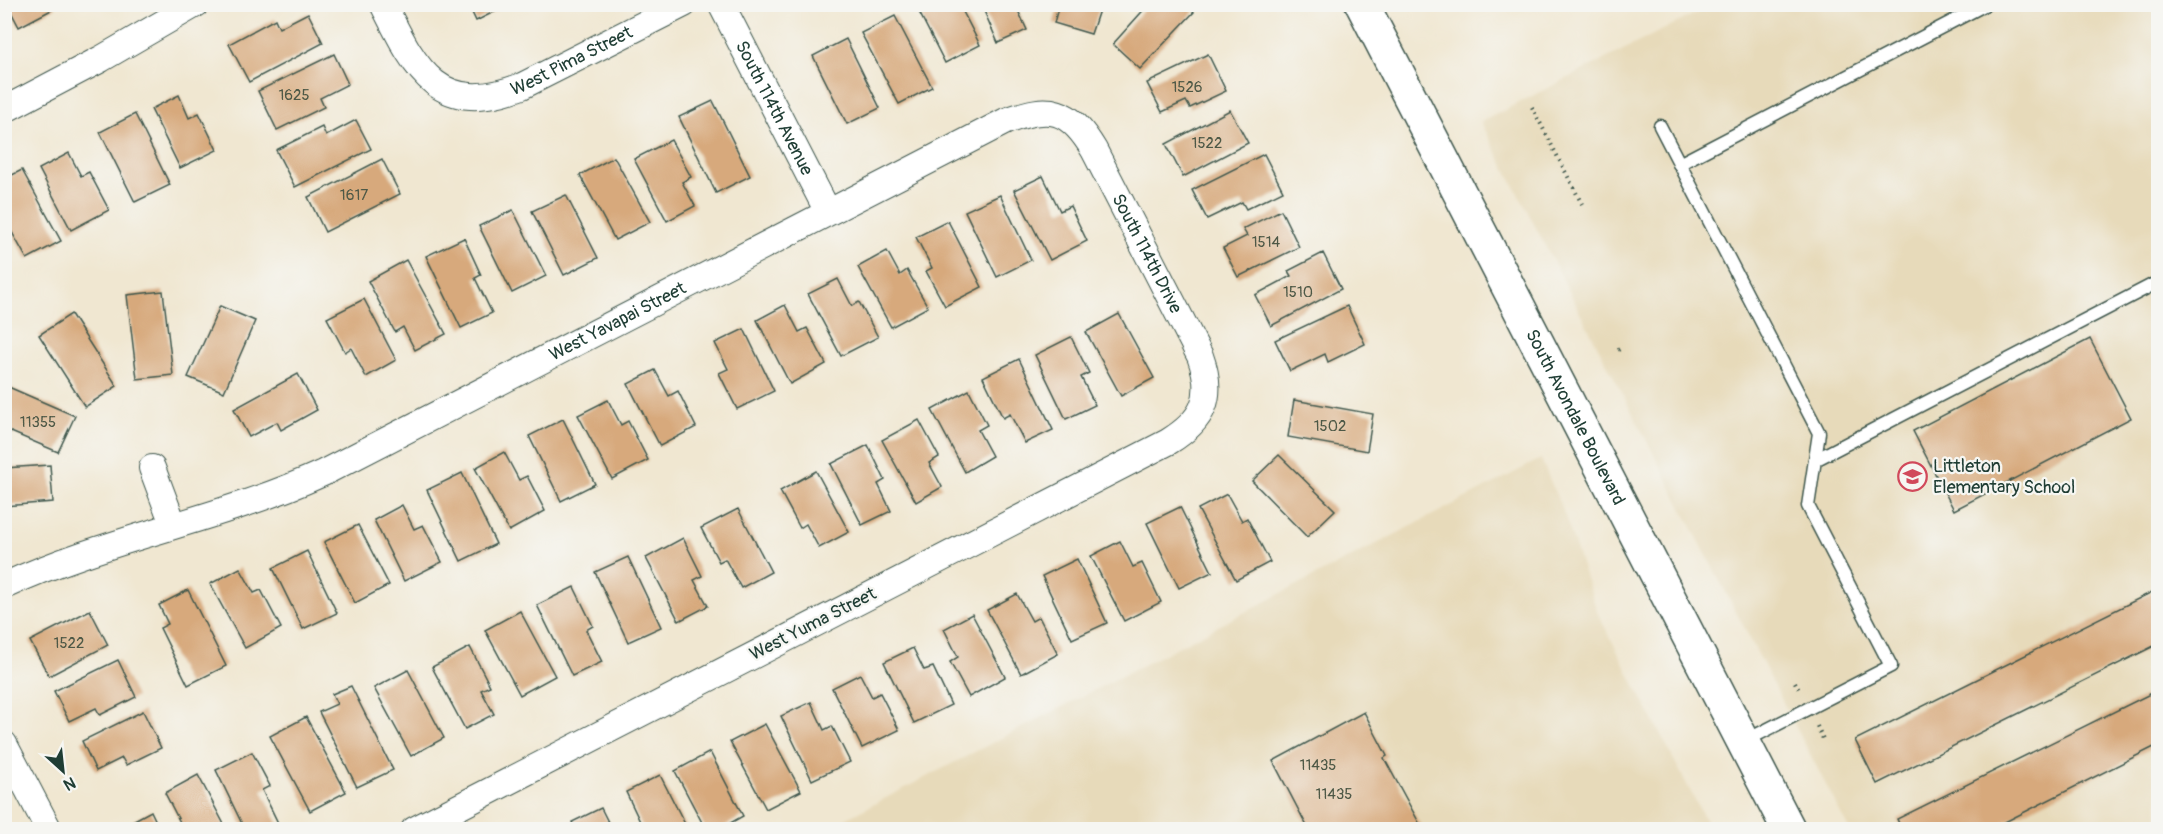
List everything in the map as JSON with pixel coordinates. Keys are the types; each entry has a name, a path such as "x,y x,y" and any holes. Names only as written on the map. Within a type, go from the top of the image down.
{"main road":[{"name":"South Avondale Boulevard","path":"1362,4 1789,830"}],"street":[{"path":"4,110 101,59 196,4"},
{"name":"West Pima Street","path":"383,4 418,68 435,84 454,94 478,98 501,94 522,86 684,4"},
{"name":"South 114th Avenue","path":"721,4 828,212"},
{"name":"West Yavapai Street","path":"4,586 60,562 279,492 322,473 1006,122 1039,111 1059,112"},
{"name":"South 114th Drive","path":"1059,112 1074,122 1094,150 1200,356 1207,373 1208,390 1204,408"},
{"name":"West Yuma Street","path":"414,830 1168,442 1183,433 1204,408"},
{"path":"152,468 173,524"},
{"path":"4,744 49,830"}],"lane":[{"path":"1679,164 1986,4"},
{"path":"1660,126 1819,433 1808,506 1892,666 1742,742"},
{"path":"1815,460 2158,282"}],"path":[{"path":"1532,107 1582,204"},
{"path":"1618,350 1623,347"}],"shaded area":[{"name":"Littleton Elementary School","path":"1712,5 2158,5 2158,829 1849,829 1481,122"},
{"path":"1541,459 1565,516 1598,614 1710,829 824,830"}],"building":[{"path":"7,4 54,4 55,8 19,27"},
{"path":"468,4 503,4 504,7 476,21"},
{"path":"915,4 959,4 980,45 945,63"},
{"path":"981,4 1015,4 1027,30 998,43"},
{"path":"1059,4 1101,4 1091,34 1054,23"},
{"path":"1149,4 1186,4 1194,12 1140,69 1113,44"},
{"path":"308,13 323,43 249,82 229,44 275,19 279,28"},
{"path":"895,16 932,87 899,104 861,33"},
{"path":"846,39 880,108 847,124 813,56"},
{"path":"334,54 348,84 320,98 324,107 277,130 258,91"},
{"path":"1208,54 1226,91 1190,108 1186,101 1162,112 1147,83"},
{"path":"179,95 189,118 199,113 217,150 180,168 151,109"},
{"path":"713,101 750,176 716,193 679,117"},
{"path":"1230,110 1248,143 1183,177 1166,144"},
{"path":"135,114 170,185 135,202 100,132"},
{"path":"356,120 371,149 295,187 276,150 322,127 326,136"},
{"path":"671,140 691,177 682,182 695,206 667,221 634,159"},
{"path":"69,153 81,176 89,172 109,210 71,230 39,169"},
{"path":"1264,154 1283,191 1246,209 1242,202 1207,219 1192,190"},
{"path":"614,157 650,222 615,240 580,175"},
{"path":"382,159 400,194 325,232 308,197"},
{"path":"22,170 61,241 27,259 4,218 4,179"},
{"path":"1043,176 1060,211 1070,206 1087,241 1050,260 1014,190"},
{"path":"566,195 598,258 564,275 532,211"},
{"path":"1000,195 1031,260 997,277 965,211"},
{"path":"513,210 546,276 512,293 479,226"},
{"path":"1281,210 1299,247 1238,277 1223,248 1247,236 1243,229"},
{"path":"948,221 982,287 945,306 926,271 932,268 916,237"},
{"path":"464,238 481,275 475,278 492,313 461,328 426,256"},
{"path":"887,251 900,275 907,270 928,307 891,327 858,267"},
{"path":"1323,253 1341,289 1271,326 1255,295 1291,276 1288,271"},
{"path":"406,260 446,334 415,350 403,327 395,332 368,281"},
{"path":"838,279 852,306 859,302 878,337 841,356 808,294"},
{"path":"163,291 173,375 137,379 127,295"},
{"path":"364,299 396,360 366,377 351,348 345,352 327,318"},
{"path":"785,305 799,332 807,328 826,364 790,384 757,320"},
{"path":"220,306 255,321 224,392 188,377"},
{"path":"1347,306 1365,344 1328,362 1325,354 1290,371 1275,340"},
{"path":"71,314 117,386 85,407 39,335"},
{"path":"1119,314 1154,378 1121,396 1086,332"},
{"path":"744,329 774,391 737,409 719,373 728,369 715,343"},
{"path":"1071,337 1089,373 1081,377 1095,405 1066,419 1035,355"},
{"path":"2090,339 2131,418 1954,510 1913,431"},
{"path":"1019,359 1053,430 1025,443 1010,414 1003,418 983,377"},
{"path":"655,370 669,396 678,391 696,427 660,446 628,384"},
{"path":"298,374 317,410 281,430 277,422 249,437 234,409"},
{"path":"4,385 75,416 58,452 4,429"},
{"path":"969,390 987,425 978,430 992,456 965,472 932,410"},
{"path":"608,400 621,425 628,421 648,460 612,479 578,415"},
{"path":"1294,400 1373,414 1367,451 1288,437"},
{"path":"563,419 595,484 561,501 529,436"},
{"path":"919,420 939,457 929,463 942,487 916,502 882,440"},
{"path":"868,445 885,480 878,484 891,511 862,525 831,464"},
{"path":"504,452 519,480 527,476 545,511 509,531 475,468"},
{"path":"1279,455 1335,510 1307,537 1252,481"},
{"path":"50,465 53,502 4,506 4,468"},
{"path":"816,471 849,532 819,548 806,524 800,528 780,491"},
{"path":"462,473 496,544 461,561 427,490"},
{"path":"1227,494 1242,521 1247,518 1270,562 1236,580 1198,509"},
{"path":"402,505 414,529 423,525 442,562 404,581 374,520"},
{"path":"1180,507 1212,572 1179,588 1147,523"},
{"path":"738,509 771,572 741,588 725,559 719,562 701,528"},
{"path":"358,525 389,585 355,603 324,542"},
{"path":"683,538 702,576 694,580 708,606 679,621 646,558"},
{"path":"1120,541 1133,567 1142,563 1161,602 1124,621 1091,556"},
{"path":"307,551 337,613 303,629 273,568"},
{"path":"628,557 661,627 628,642 595,572"},
{"path":"1077,559 1107,623 1072,639 1042,576"},
{"path":"240,568 254,593 261,590 281,628 245,648 210,584"},
{"path":"574,587 593,626 586,630 602,662 572,676 537,605"},
{"path":"2158,589 2158,644 1877,784 1855,740"},
{"path":"188,590 226,666 188,685 160,628 168,624 159,605"},
{"path":"1017,594 1032,621 1039,617 1058,654 1021,674 987,610"},
{"path":"90,610 108,645 49,676 30,641"},
{"path":"520,611 555,676 520,695 485,630"},
{"path":"972,614 1005,677 969,697 950,662 958,657 944,629"},
{"path":"470,647 490,686 481,690 494,714 465,729 432,667"},
{"path":"913,648 924,670 933,667 951,705 914,723 884,662"},
{"path":"118,660 136,697 100,715 96,708 69,721 54,691"},
{"path":"408,670 444,738 411,756 374,688"},
{"path":"860,674 872,697 880,693 899,730 862,748 832,688"},
{"path":"351,686 393,770 357,787 319,712 337,704 332,694"},
{"path":"2158,690 2158,745 1989,830 1902,830 1897,819"},
{"path":"811,702 824,730 832,726 850,762 812,780 781,716"},
{"path":"143,711 161,748 126,765 122,758 96,771 82,741"},
{"path":"1364,712 1387,756 1384,758 1423,830 1309,830 1273,761"},
{"path":"306,717 346,792 310,811 270,736"},
{"path":"765,724 801,791 766,809 730,742"},
{"path":"252,752 270,786 262,790 280,827 275,830 245,830 216,770"},
{"path":"710,752 743,816 718,830 706,830 675,771"},
{"path":"198,775 227,830 184,830 165,793"},
{"path":"660,775 688,830 644,830 626,792"},
{"path":"601,808 612,830 576,830 572,822"},
{"path":"151,811 160,830 116,830"}],"place":[{"name":"Littleton Elementary School","path":"1912,476"}]}
